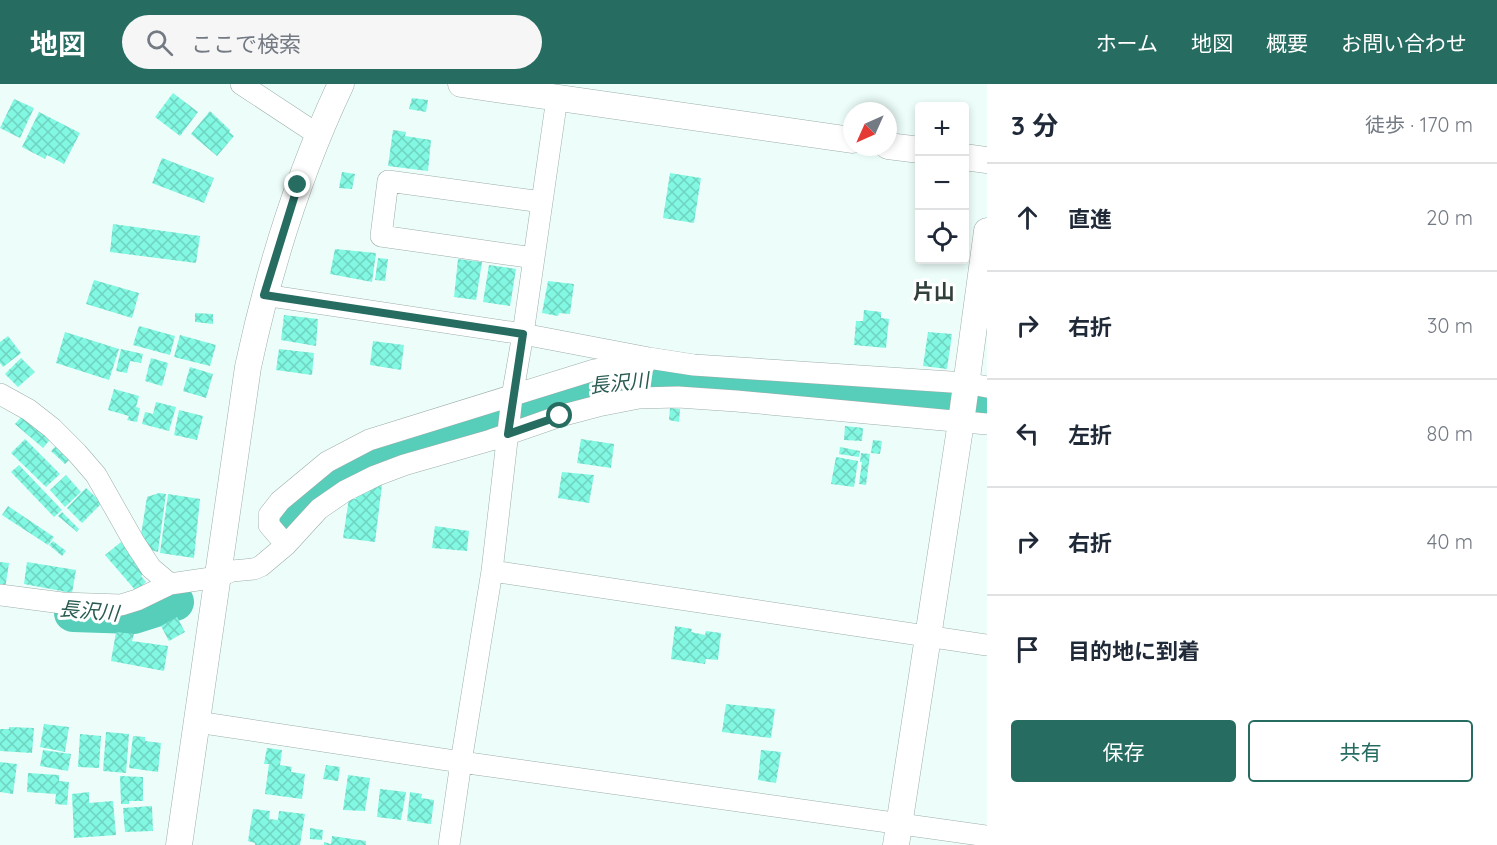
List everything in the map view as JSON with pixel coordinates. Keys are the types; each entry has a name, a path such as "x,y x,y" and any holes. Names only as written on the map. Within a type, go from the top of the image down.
{"street":[{"path":"241,84 317,134"},
{"path":"174,844 197,722 248,367 264,295 283,230 317,134 340,84"},
{"path":"461,84 843,139"},
{"path":"449,845 460,762 492,571 512,397 557,98"},
{"path":"897,147 915,149"},
{"path":"969,158 987,160"},
{"path":"534,258 381,236 388,182 542,202"},
{"path":"898,834 961,418 973,387 987,231"},
{"path":"264,295 523,334 694,365"},
{"path":"286,545 269,525 269,516 280,501 327,462 369,440 594,370 648,364 694,365 973,387"},
{"path":"0,394 29,410 52,428 77,453 96,475 134,542 152,568 170,584"},
{"path":"0,595 63,603 121,605 170,584 218,577 232,571 244,571 261,566 286,545 319,509 355,486 404,465 560,416 639,398 678,397 961,418 987,424"},
{"path":"492,571 927,638 987,645"},
{"path":"197,722 460,762 898,834 987,836"}],"building":[{"path":"173,93 198,112 180,136 155,117"},
{"path":"412,98 428,100 426,112 409,109"},
{"path":"14,99 34,108 20,138 0,128"},
{"path":"210,111 234,136 217,156 191,134"},
{"path":"39,112 80,133 64,164 47,155 45,159 22,147"},
{"path":"393,130 406,132 405,136 431,140 428,171 388,166"},
{"path":"162,158 214,178 204,203 152,183"},
{"path":"342,172 355,174 352,189 339,188"},
{"path":"670,173 701,178 694,223 663,218"},
{"path":"113,224 200,236 196,263 110,252"},
{"path":"335,249 376,253 372,282 330,274"},
{"path":"378,258 388,259 385,281 375,280"},
{"path":"458,259 482,262 476,300 454,297"},
{"path":"489,265 516,269 510,306 483,302"},
{"path":"94,280 139,293 132,318 86,304"},
{"path":"548,281 574,284 570,314 559,313 558,316 542,313"},
{"path":"864,310 881,312 881,318 889,319 886,348 854,345 856,321 863,321"},
{"path":"195,313 213,314 213,324 195,322"},
{"path":"284,315 318,319 316,346 281,340"},
{"path":"139,326 175,336 170,355 133,345"},
{"path":"65,332 119,349 109,380 56,363"},
{"path":"928,332 952,334 947,369 923,366"},
{"path":"180,335 216,345 210,366 174,357"},
{"path":"8,336 21,353 3,367 0,363 0,342"},
{"path":"373,341 404,345 401,370 370,365"},
{"path":"121,349 143,354 141,363 130,361 127,373 116,371"},
{"path":"279,349 314,353 312,375 276,370"},
{"path":"21,358 35,372 18,387 5,374"},
{"path":"151,358 168,363 162,386 145,381"},
{"path":"190,367 213,374 206,398 183,391"},
{"path":"114,389 139,396 136,407 140,408 137,422 127,420 129,416 108,410"},
{"path":"156,402 176,407 169,431 142,424 145,412 153,414"},
{"path":"670,408 680,409 679,422 669,420"},
{"path":"179,410 203,416 197,440 174,435"},
{"path":"22,416 53,436 43,448 15,424"},
{"path":"845,426 863,428 862,441 844,440"},
{"path":"25,439 60,474 46,487 11,453"},
{"path":"581,439 614,444 611,468 577,463"},
{"path":"873,440 882,441 880,454 871,453"},
{"path":"60,442 74,455 65,464 51,451"},
{"path":"840,447 860,451 859,457 839,454"},
{"path":"861,453 870,454 866,485 859,484"},
{"path":"836,457 858,461 854,487 831,484"},
{"path":"19,465 62,510 54,517 11,472"},
{"path":"562,472 594,475 589,503 558,498"},
{"path":"66,475 81,492 65,507 50,490"},
{"path":"374,484 382,485 375,542 343,538 349,498 356,499 356,493"},
{"path":"86,488 102,503 82,523 67,508"},
{"path":"159,493 166,494 158,552 151,550 141,535 147,497"},
{"path":"168,494 200,499 194,558 160,553"},
{"path":"8,506 54,537 48,545 2,515"},
{"path":"62,512 79,529 77,532 58,516"},
{"path":"435,526 469,531 467,551 432,548"},
{"path":"53,541 66,551 62,556 49,545"},
{"path":"121,542 146,572 141,576 146,582 136,591 105,555"},
{"path":"0,562 9,563 5,589 0,588"},
{"path":"27,562 76,570 72,593 24,584"},
{"path":"177,617 185,632 169,641 161,626"},
{"path":"675,626 692,629 691,632 705,635 706,631 721,633 718,660 706,659 705,664 671,659"},
{"path":"116,632 134,634 132,641 168,646 164,671 111,661"},
{"path":"726,704 775,709 771,738 722,732"},
{"path":"44,724 69,727 65,752 40,747"},
{"path":"9,727 34,728 32,753 0,751 0,729 9,729"},
{"path":"106,732 129,734 126,773 103,771"},
{"path":"80,734 101,736 99,768 78,767"},
{"path":"133,736 145,737 145,741 161,743 158,772 129,768"},
{"path":"267,748 282,750 280,765 292,767 291,772 305,774 302,799 265,794 269,764 264,764"},
{"path":"43,750 71,754 68,771 40,766"},
{"path":"761,750 781,752 776,783 758,780"},
{"path":"0,762 17,764 13,794 0,792"},
{"path":"326,765 340,767 338,781 323,779"},
{"path":"28,773 59,775 59,781 69,782 67,805 55,804 56,794 27,792"},
{"path":"348,775 370,778 365,811 343,810"},
{"path":"120,776 143,777 143,801 129,801 129,804 121,804"},
{"path":"380,789 406,792 401,820 377,817"},
{"path":"89,792 89,803 113,801 116,835 74,838 72,794"},
{"path":"410,792 422,794 421,798 434,800 431,824 407,821"},
{"path":"152,806 153,831 125,832 123,808"},
{"path":"253,809 270,811 269,819 278,820 279,811 305,814 300,845 255,845 248,841"},
{"path":"310,828 323,830 322,840 310,839"},
{"path":"332,836 366,841 366,845 324,845 324,842 331,844"}],"waterway":[{"name":"長沢川","path":"282,517 310,491 354,463 398,443 533,404 583,386 629,379 676,378 987,403"},
{"name":"長沢川","path":"73,613 134,615 175,602"}],"district":[{"name":"片山","path":"934,292"}],"route":[{"path":"298,185 264,295 523,334 508,434 560,416"}]}
